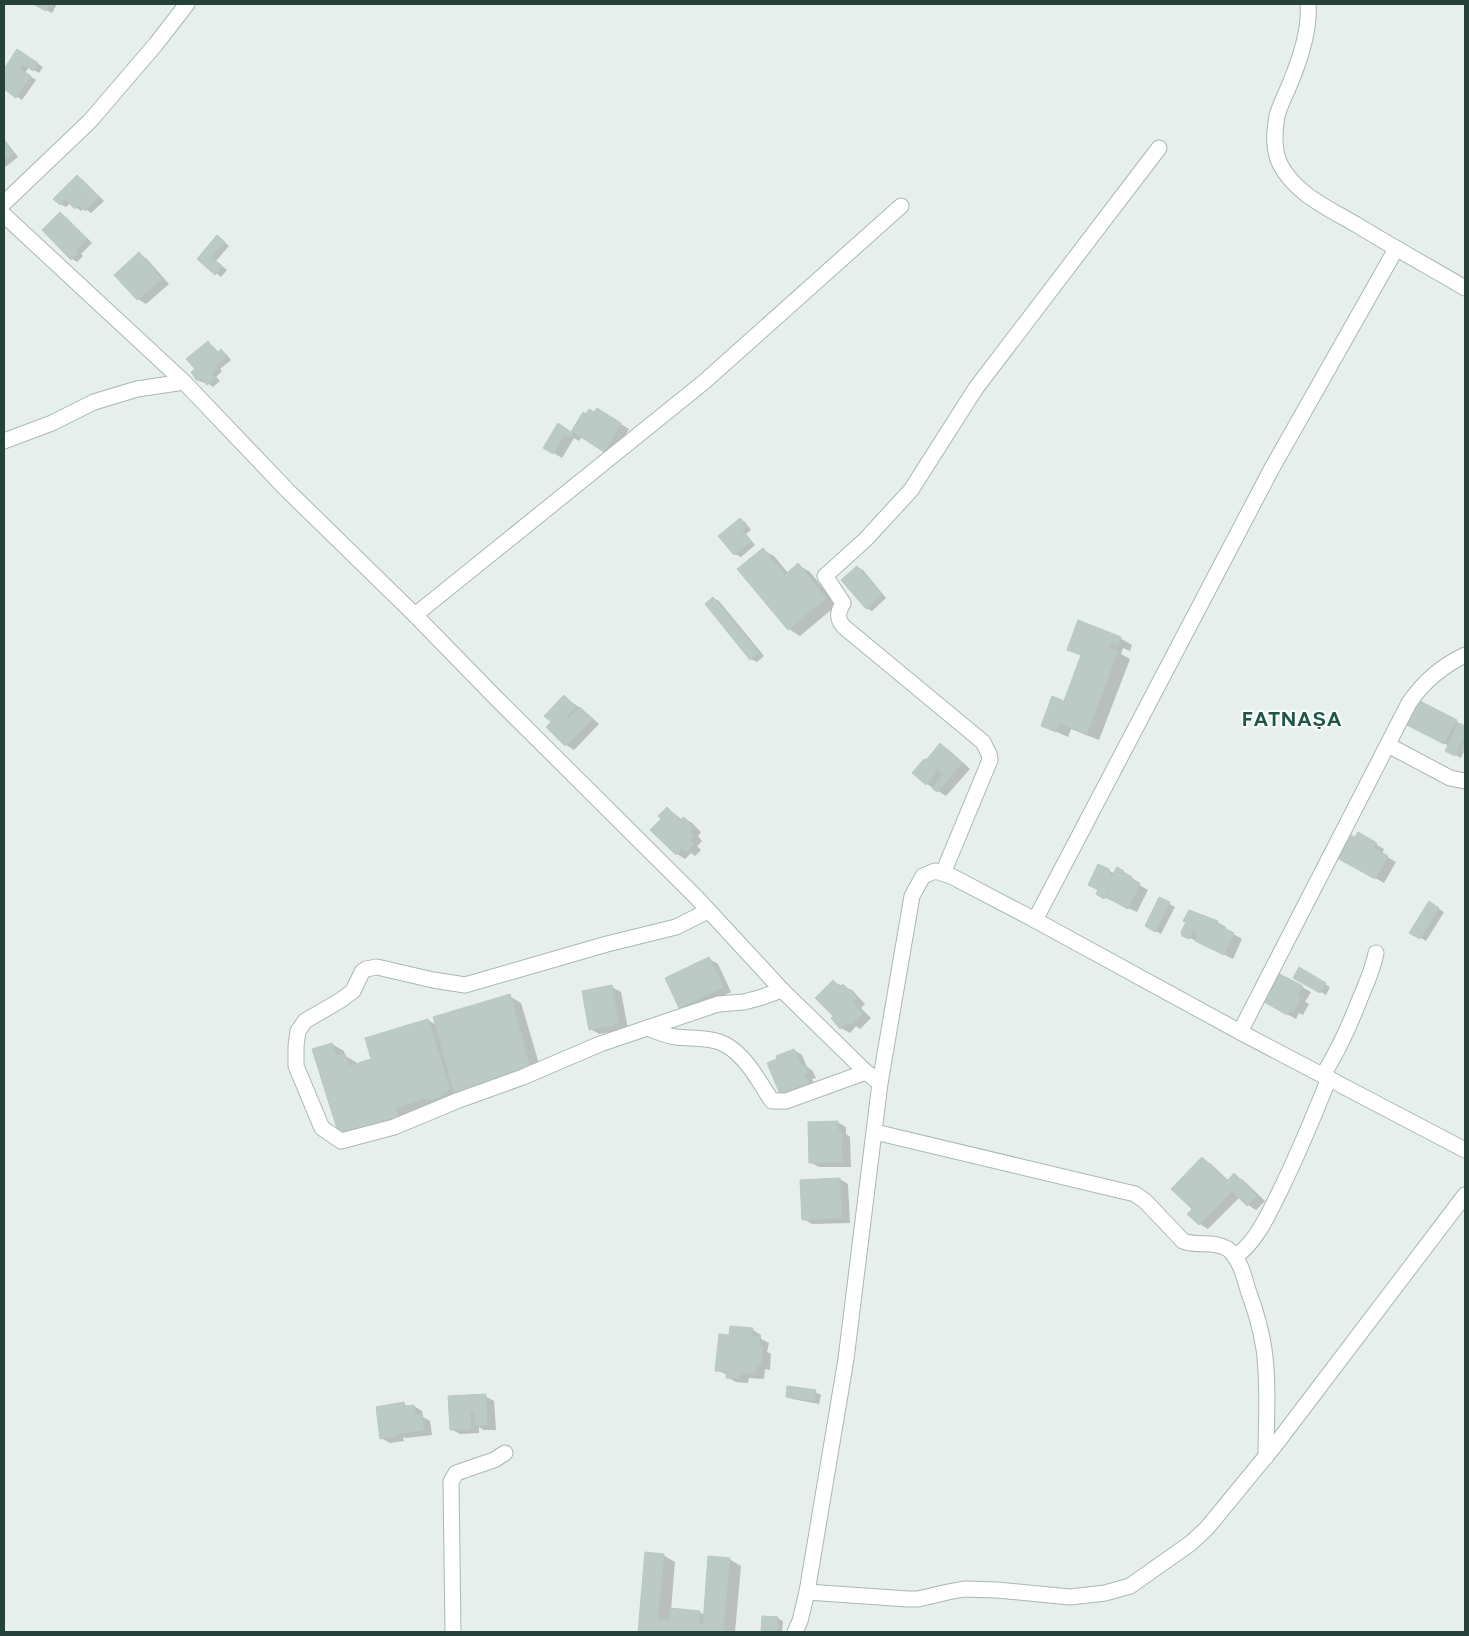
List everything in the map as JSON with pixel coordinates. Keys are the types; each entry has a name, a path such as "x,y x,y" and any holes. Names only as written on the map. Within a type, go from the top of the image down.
{"street":[{"path":"4,203 90,120 156,44 187,4"},
{"path":"1308,4 1307,30 1301,54 1278,113 1274,133 1275,150 1281,165 1295,184 1313,199 1465,288"},
{"path":"943,873 990,760 990,754 983,742 844,627 838,618 838,612 843,603 825,576 865,540 911,490 976,388 1159,148"},
{"path":"415,615 704,382 901,206"},
{"path":"4,215 184,382 287,490 415,615 708,910 782,990 866,1072 880,1083"},
{"path":"1035,920 1268,477 1396,249"},
{"path":"4,441 52,423 94,402 138,389 184,382"},
{"path":"1240,1032 1409,703 1418,690 1442,668 1465,655"},
{"path":"1388,745 1450,778 1465,781"},
{"path":"794,1632 800,1621 807,1592 846,1359 880,1083 912,896 923,876 935,871 943,873 1035,920 1240,1032 1465,1150"},
{"path":"708,910 676,927 607,944 465,985 433,980 377,967 366,969 362,972 353,991 305,1022 298,1032 296,1066 322,1128 341,1141 394,1128 600,1044 718,1004 744,1002 782,990"},
{"path":"1235,1257 1248,1247 1275,1202 1303,1141 1326,1076 1350,1026 1373,968 1376,952"},
{"path":"647,1028 674,1037 711,1040 725,1044 761,1082 772,1101 786,1101 866,1072"},
{"path":"875,1132 1129,1192 1145,1201 1183,1241 1188,1243 1212,1243 1226,1249 1235,1257 1241,1267 1252,1300 1264,1350 1266,1457"},
{"path":"807,1592 918,1599 964,1589 1070,1597 1118,1591 1130,1586 1191,1543 1207,1528 1266,1457 1465,1195"},
{"path":"453,1632 451,1482 456,1473 494,1460 505,1453"}],"building":[{"path":"33,4 50,4 46,11"},
{"path":"17,49 38,63 33,71 23,64 20,69 31,76 16,98 4,89 4,69"},
{"path":"4,141 13,153 4,160"},
{"path":"77,175 99,197 85,211 79,205 75,209 65,199 60,205 53,199"},
{"path":"60,212 87,239 76,250 78,252 71,260 42,230"},
{"path":"217,235 225,242 211,257 222,266 215,275 197,259"},
{"path":"139,252 162,279 137,300 114,275"},
{"path":"208,341 217,353 221,349 227,356 216,365 218,368 212,373 216,378 207,385 201,378 197,381 191,372 195,369 186,359"},
{"path":"597,408 621,423 604,452 573,432 570,437 565,434 553,454 543,448 558,423 571,432 583,412 586,414 589,409 594,412"},
{"path":"740,518 747,526 742,530 751,541 734,555 718,536"},
{"path":"763,548 785,575 798,563 826,598 788,630 737,569"},
{"path":"857,566 882,595 866,609 841,580"},
{"path":"713,597 759,653 750,660 705,604"},
{"path":"1078,620 1121,637 1118,645 1111,642 1109,647 1118,651 1087,734 1059,723 1056,732 1041,726 1052,696 1064,701 1081,655 1067,650"},
{"path":"564,695 576,707 566,717 568,719 580,707 592,719 565,746 546,727 551,722 544,716"},
{"path":"1416,699 1457,720 1444,744 1403,723"},
{"path":"1459,723 1465,726 1465,735 1455,756 1445,751"},
{"path":"1465,740 1465,753 1460,750"},
{"path":"940,743 962,763 937,792 932,788 944,774 937,768 933,773 935,775 926,785 912,773"},
{"path":"667,807 680,820 684,817 693,827 690,831 694,835 690,840 694,844 686,852 682,848 676,855 650,830 661,819 658,816"},
{"path":"1358,832 1377,843 1374,848 1388,856 1375,879 1337,858 1346,833 1355,837"},
{"path":"1098,864 1109,869 1111,876 1117,867 1140,884 1128,909 1106,897 1110,886 1104,899 1096,894 1098,890 1088,885"},
{"path":"1159,897 1170,902 1155,932 1145,926"},
{"path":"1429,901 1439,908 1420,939 1409,933"},
{"path":"1189,910 1218,921 1216,924 1234,933 1224,955 1195,941 1198,935 1195,934 1196,930 1191,928 1193,930 1189,939 1182,936 1181,932 1186,922 1183,921"},
{"path":"709,957 724,987 679,1008 665,978"},
{"path":"1299,967 1326,983 1320,993 1293,978"},
{"path":"1274,971 1303,986 1297,996 1301,998 1293,1012 1290,1010 1287,1015 1259,999"},
{"path":"833,980 840,987 843,984 857,998 853,1002 863,1013 851,1025 847,1022 840,1029 831,1018 833,1016 815,998"},
{"path":"612,985 619,1024 589,1030 582,991"},
{"path":"510,994 531,1070 454,1092 433,1017"},
{"path":"428,1019 450,1089 431,1100 423,1099 395,1108 398,1117 339,1135 312,1049 332,1043 336,1056 345,1054 349,1066 371,1059 365,1038"},
{"path":"794,1049 801,1065 804,1064 808,1073 804,1074 810,1087 782,1099 767,1063 777,1059 776,1056"},
{"path":"838,1121 838,1131 841,1130 842,1162 809,1163 808,1122"},
{"path":"1202,1157 1227,1181 1234,1173 1257,1196 1247,1206 1232,1191 1199,1225 1187,1214 1192,1209 1171,1189"},
{"path":"840,1178 842,1218 802,1220 800,1180"},
{"path":"730,1326 753,1328 752,1336 760,1337 759,1347 763,1348 761,1365 756,1365 755,1375 740,1373 740,1379 726,1378 727,1372 715,1371 719,1334 729,1335"},
{"path":"787,1386 816,1390 814,1401 786,1397"},
{"path":"486,1394 487,1425 475,1426 474,1411 470,1411 471,1429 450,1430 448,1396"},
{"path":"404,1402 405,1406 414,1405 415,1415 422,1414 424,1430 396,1434 393,1418 396,1437 380,1439 376,1407"},
{"path":"645,1552 664,1554 658,1619 669,1620 670,1608 700,1611 699,1624 703,1624 708,1556 730,1558 723,1632 638,1632"},
{"path":"762,1616 778,1617 777,1632 761,1632"}],"district":[{"name":"FATNAṢA","path":"1292,719"}]}
